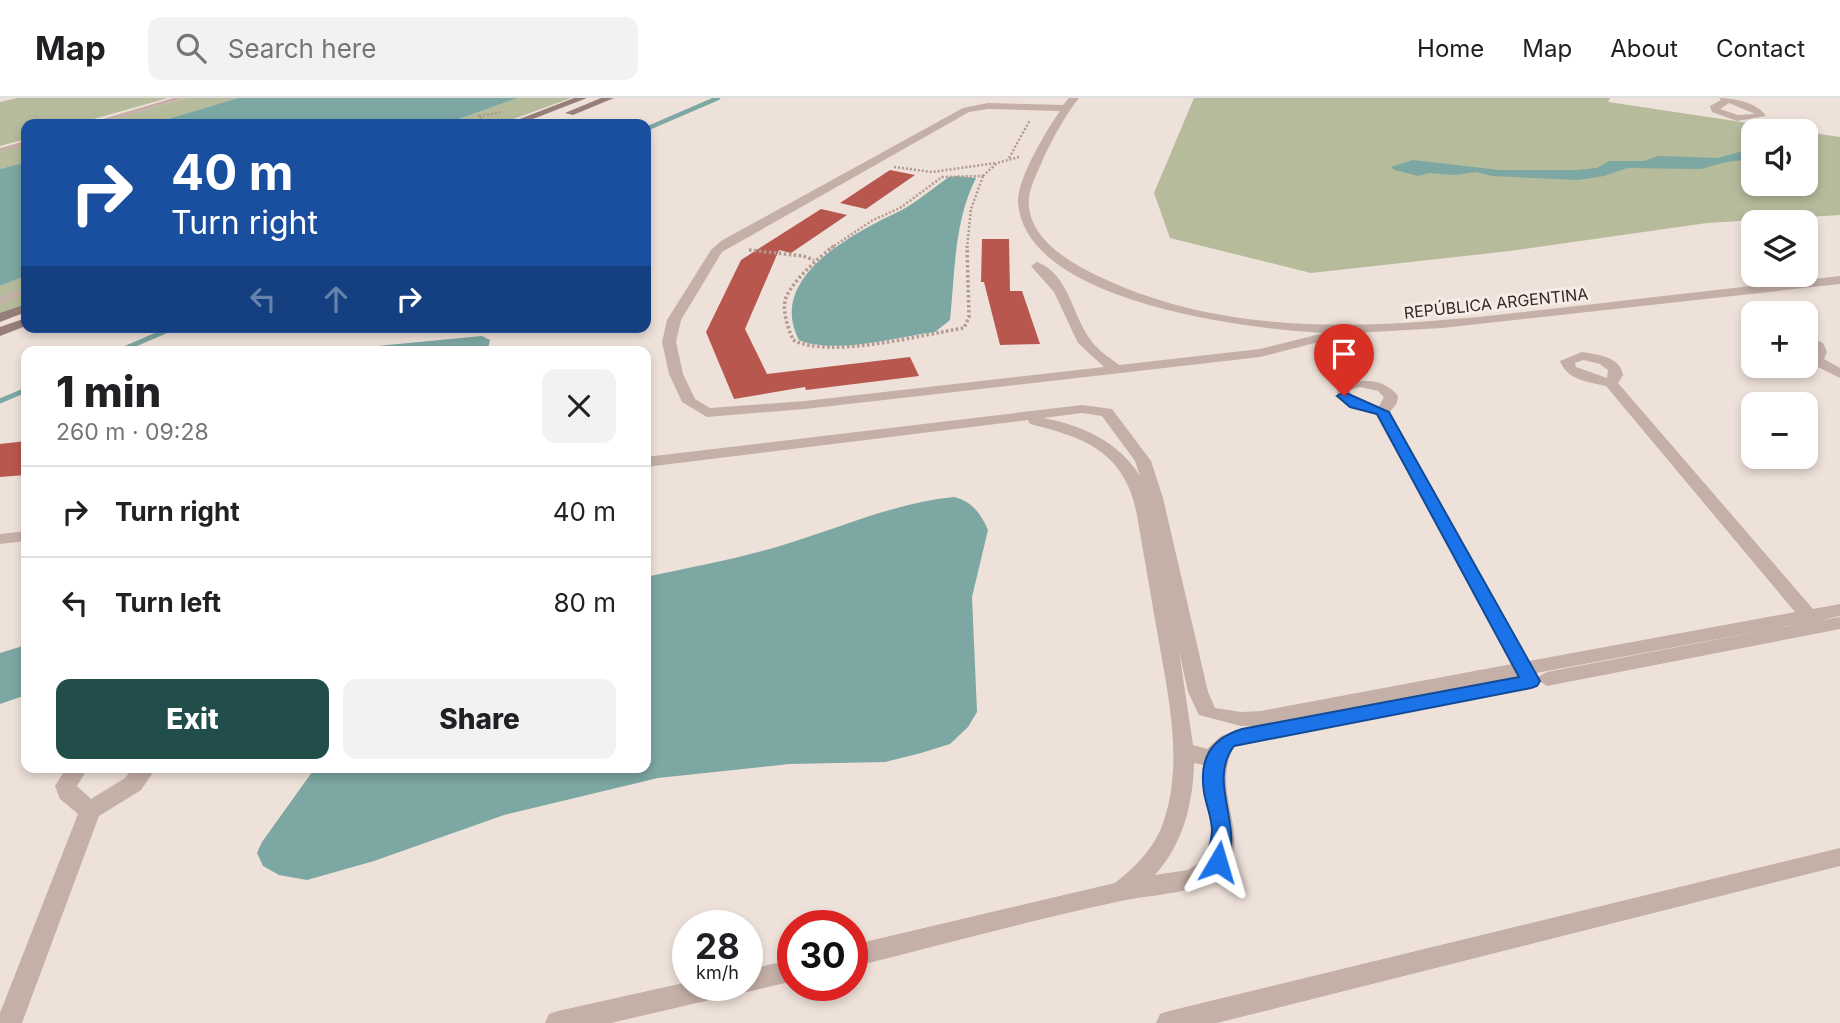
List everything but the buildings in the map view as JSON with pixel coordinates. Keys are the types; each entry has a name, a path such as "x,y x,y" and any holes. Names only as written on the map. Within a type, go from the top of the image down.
{"main road":[{"path":"525,119 582,98"},
{"path":"554,119 609,98"},
{"path":"0,318 21,310"},
{"path":"0,332 21,324"}],"street":[{"path":"1070,103 988,106 966,110 725,243 717,250 674,320 669,342 676,374 689,402 708,413 805,405 1260,353 1349,331"},
{"name":"REPÚBLICA ARGENTINA","path":"1070,103 1055,123 1024,198 1030,225 1043,245 1074,269 1129,294 1203,316 1254,326 1349,331 1439,325 1840,280"},
{"path":"1037,266 1053,278 1060,288 1081,337 1090,349 1116,369"},
{"path":"1818,361 1840,374"},
{"path":"1611,383 1813,622"},
{"path":"651,461 1082,410 1107,412 1143,461 1155,498 1198,692 1212,712 1227,723 1231,734 1213,768 1214,790 1223,830 1218,862 1210,870 1191,879 1121,891 868,952"},
{"path":"1382,412 1527,676"},
{"path":"1002,420 1049,423 1096,440 1122,463 1136,483 1147,523 1180,714 1182,748 1179,805 1167,839 1149,869 1121,891"},
{"path":"0,539 21,537"},
{"path":"1813,622 1840,610"},
{"path":"1182,748 1199,757 1242,736 1527,676 1813,622 1840,623"},
{"path":"1180,714 1212,712 1241,719 1261,718 1527,676"},
{"path":"73,773 66,786 68,793 90,811"},
{"path":"9,1023 90,811 133,784 141,773"},
{"path":"1169,1023 1840,857"},
{"path":"558,1023 672,997"}],"lane":[{"path":"108,119 181,98"},
{"path":"0,150 21,144"},
{"path":"0,300 21,293"}],"path":[{"path":"1008,159 1037,106"},
{"path":"482,119 479,116 492,112 511,113"},
{"path":"865,164 932,172 1041,156"},
{"path":"983,176 957,174 942,177 900,208 873,220 814,260 786,299 786,322 793,340 803,345 835,348 964,328 969,317 967,241 975,192 983,176 997,163"},
{"path":"725,243 760,254 803,256 814,260"}],"green space":[{"path":"17,98 168,98 94,119 21,119 21,140 0,146 0,102"},
{"path":"186,98 238,98 168,119 113,119"},
{"path":"518,98 571,98 514,119 459,119"},
{"path":"1194,98 1610,98 1608,102 1741,122 1741,196 1818,196 1818,134 1840,137 1840,215 1818,216 1818,210 1741,210 1741,221 1311,273 1170,238 1154,193"},
{"path":"21,146 21,163 0,169 0,152"},
{"path":"21,278 21,306 0,314 0,286"}],"water":[{"path":"238,98 518,98 459,119 168,119"},
{"path":"1741,151 1741,160 1701,169 1627,168 1604,176 1578,180 1492,176 1476,172 1454,175 1429,173 1418,176 1391,167 1413,160 1499,170 1577,170 1597,168 1609,161 1644,161 1658,156 1718,158"},
{"path":"21,163 21,278 0,286 0,169"},
{"path":"949,177 976,178 959,229 950,320 935,332 866,344 830,346 799,340 792,317 794,296 804,277 820,260 839,245 906,207"},
{"path":"482,336 490,340 488,346 377,346"},
{"path":"954,497 966,502 975,509 988,530 972,597 977,712 968,727 950,744 885,762 789,764 658,778 504,815 374,861 307,880 279,875 263,866 257,853 262,842 311,773 651,773 651,576 749,555 889,510"},
{"path":"21,647 21,697 0,704 0,653"}],"waterway":[{"path":"651,127 718,98"},
{"path":"131,346 161,333"},
{"path":"0,401 21,392"}],"route":[{"path":"1218,862 1223,830 1214,790 1213,768 1218,754 1228,741 1242,736 1531,681 1382,412 1355,404 1344,396"}]}
